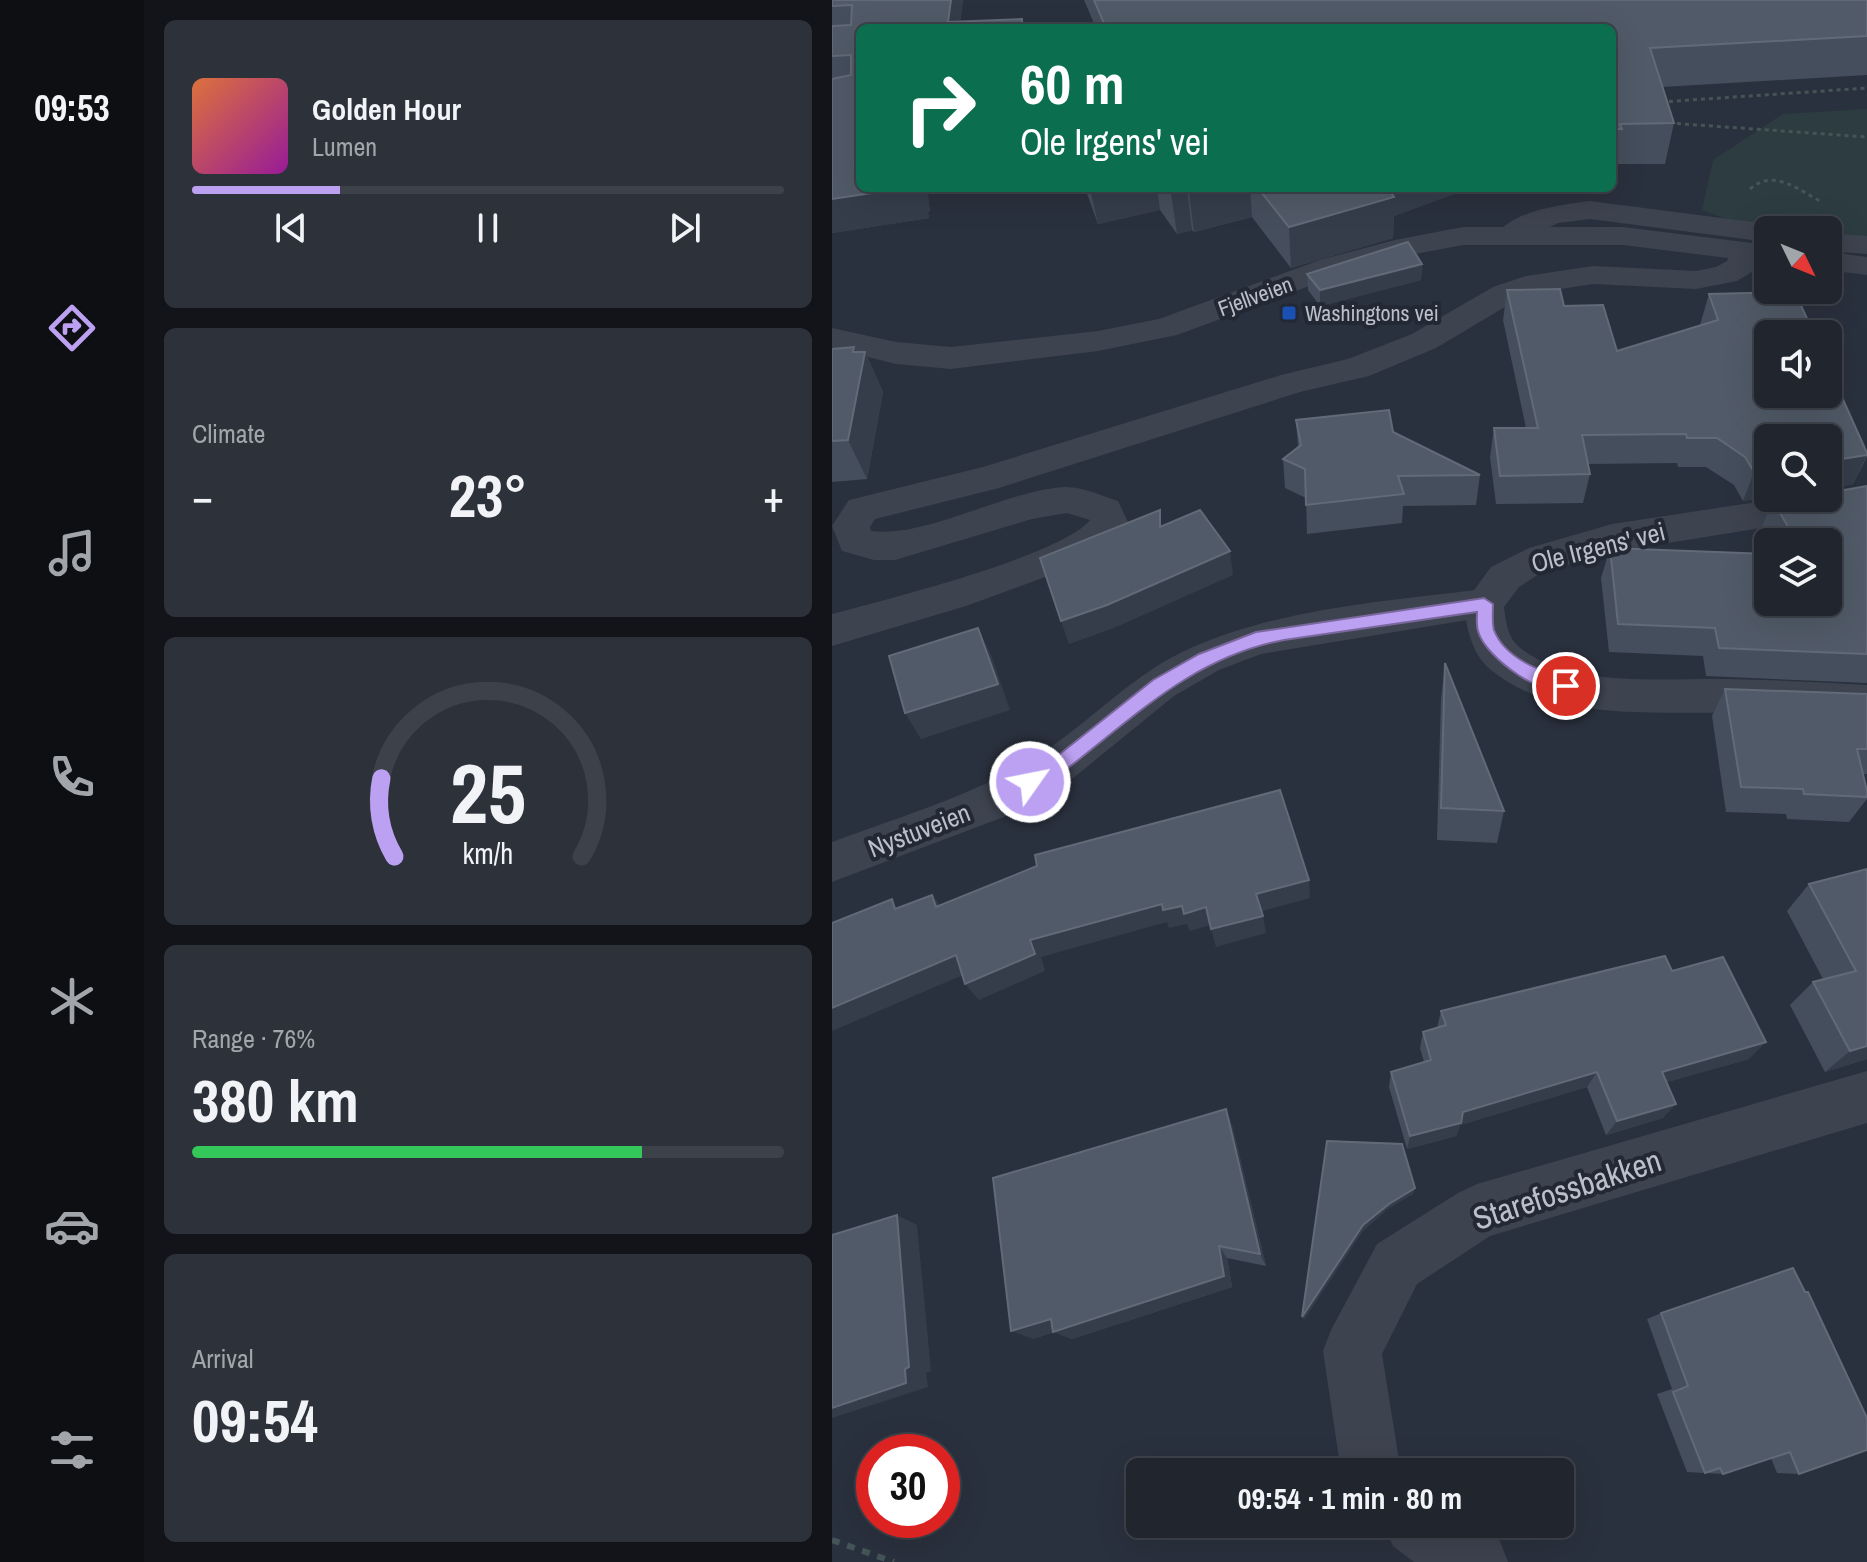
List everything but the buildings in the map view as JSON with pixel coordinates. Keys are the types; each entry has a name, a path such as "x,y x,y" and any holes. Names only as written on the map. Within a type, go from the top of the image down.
{"street":[{"name":"Fjellveien","path":"835,343 951,358 1098,341 1166,328 1331,267 1395,249 1463,236 1623,236 1754,246"},
{"path":"1842,243 1867,245"},
{"path":"832,630 952,596 1026,569 1094,541 1109,522 1105,510 1067,500 1032,506 906,544 874,546 855,541 851,526 862,509 986,479 1293,383 1357,368 1424,341 1504,294 1537,283 1593,275 1696,280 1733,269 1754,252"},
{"path":"1842,263 1867,266"},
{"name":"Ole Irgens' vei","path":"1484,604 1505,577 1529,562 1612,538 1867,498"},
{"path":"1484,604 1486,631 1505,658 1540,678 1566,686 1614,692 1867,702"},
{"name":"Nystuveien","path":"832,862 1003,798 1057,766 1159,684 1205,659 1256,639 1484,604"},
{"name":"Starefossbakken","path":"1368,1458 1352,1351 1397,1264 1477,1212 1867,1097"},
{"path":"1434,1538 1476,1562"}],"path":[{"path":"1658,103 1867,88"},
{"path":"1665,123 1867,137"},
{"path":"1753,185 1775,179 1810,197 1835,204"},
{"path":"832,1540 894,1562"}],"shaded area":[{"path":"1867,109 1867,242 1842,239 1842,216 1754,216 1754,229 1702,210 1713,160 1783,114"}],"place":[{"name":"Washingtons vei","path":"1289,313"}],"route":[{"path":"1030,782 1057,766 1159,684 1205,659 1256,639 1484,604 1486,631 1505,658 1540,678 1566,686"}]}
